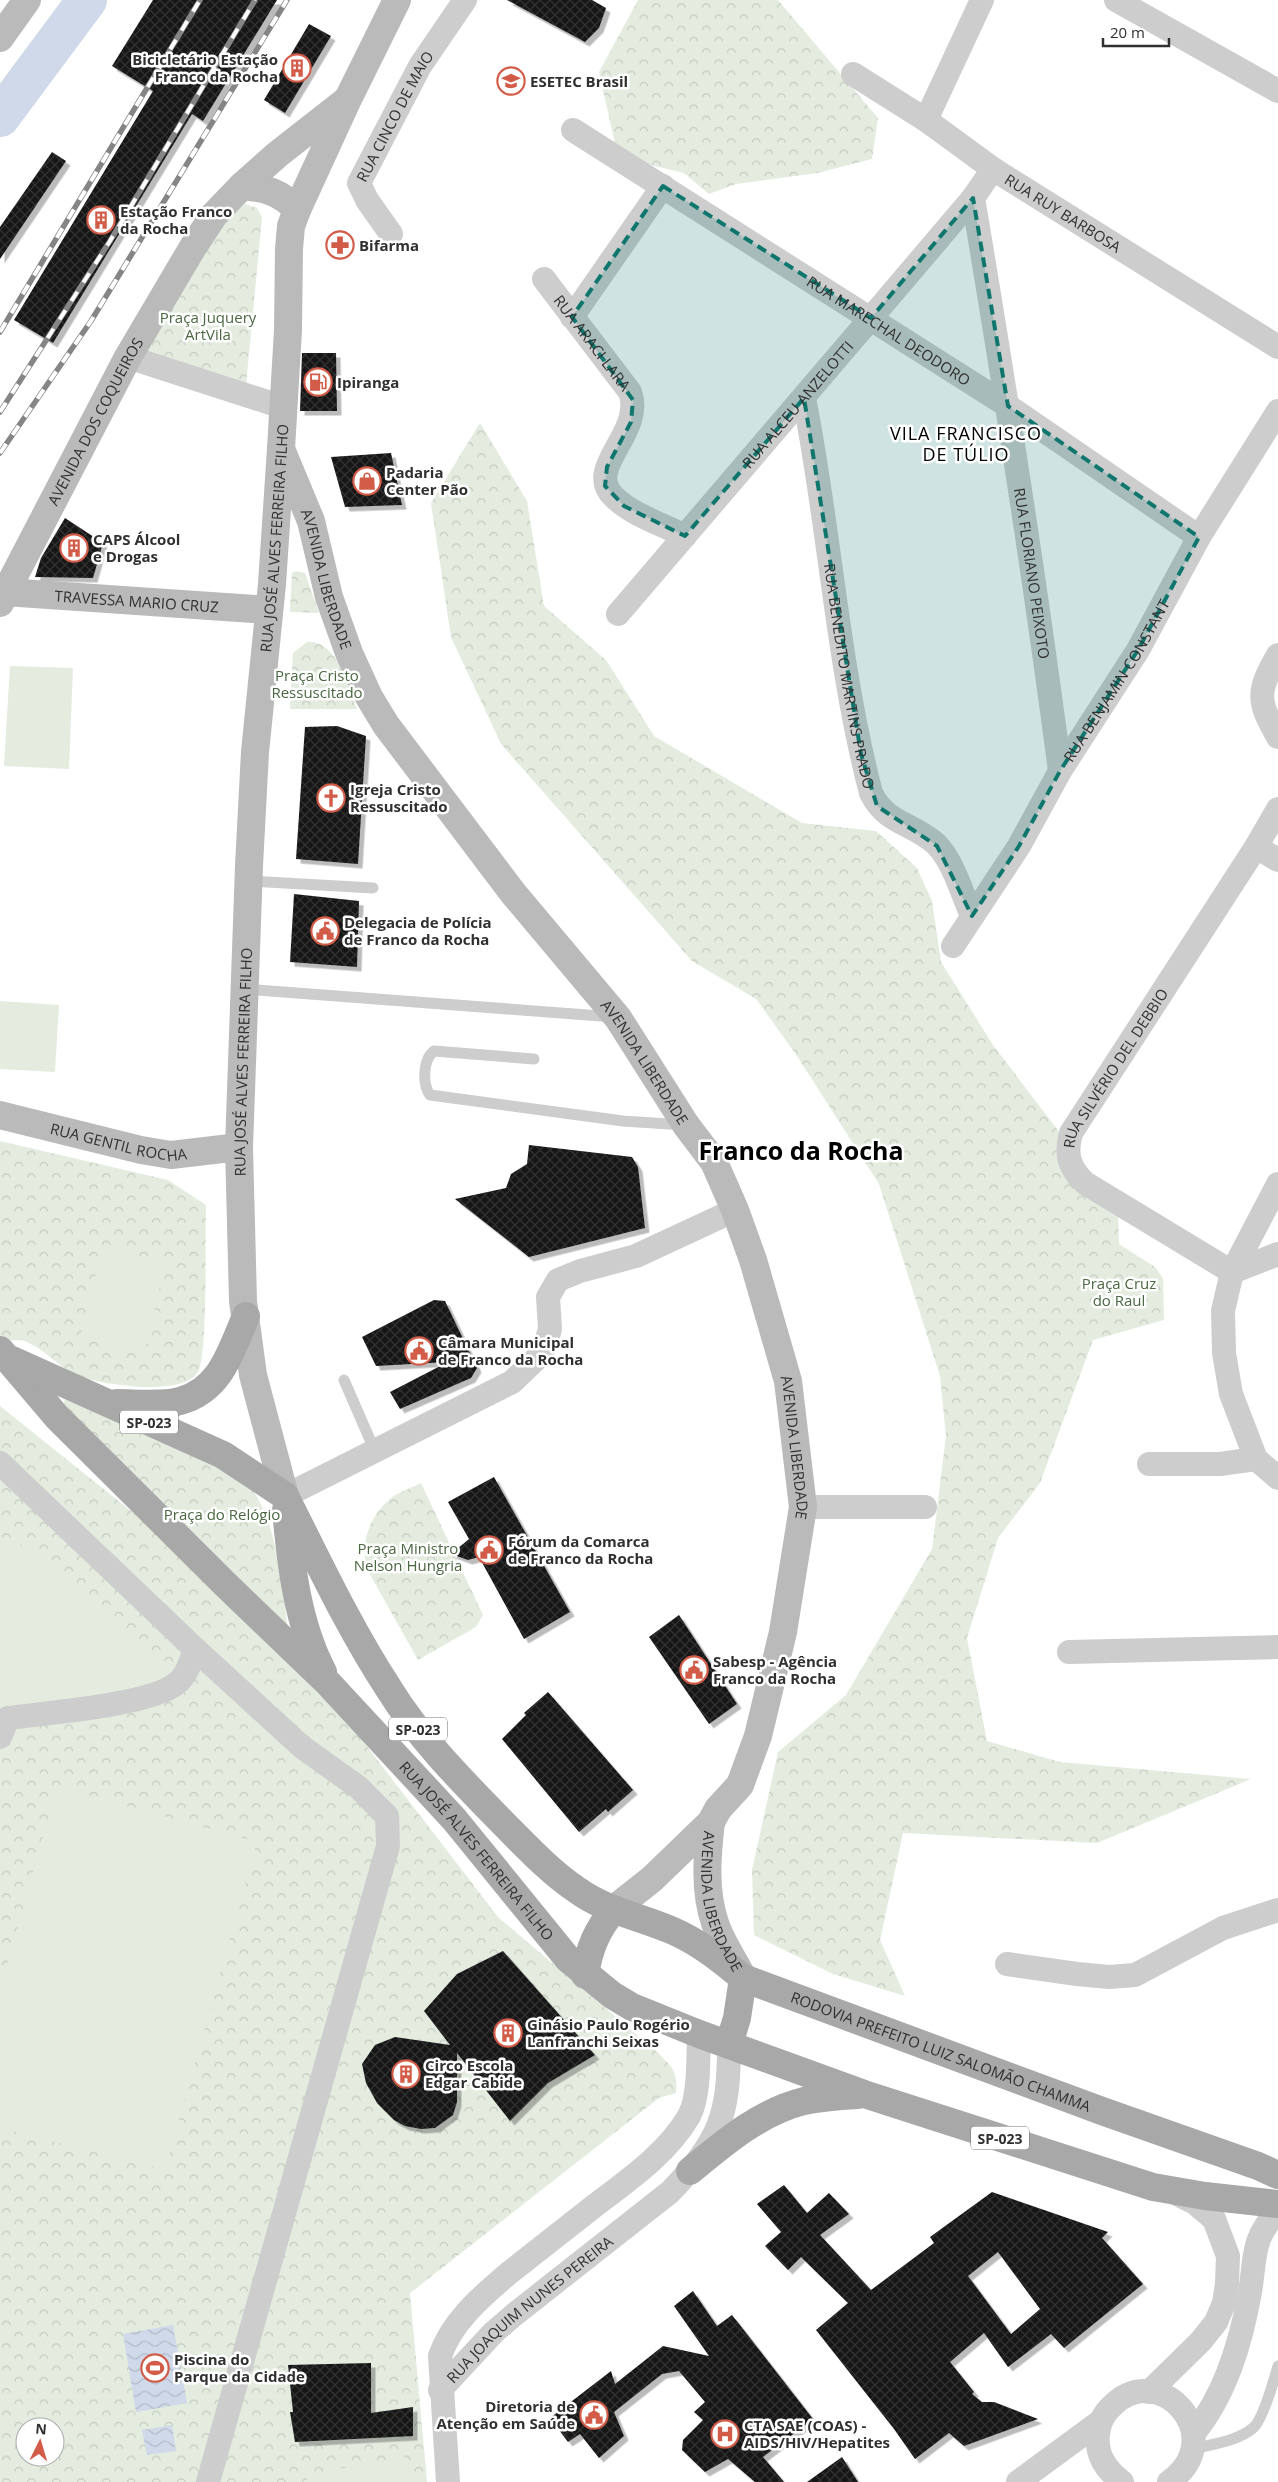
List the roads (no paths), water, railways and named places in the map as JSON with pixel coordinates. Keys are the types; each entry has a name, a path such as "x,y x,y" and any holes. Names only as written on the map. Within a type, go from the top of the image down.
{"main road":[{"path":"0,38 27,0"},
{"name":"RUA JOSÉ ALVES FERREIRA FILHO","path":"397,0 348,99 291,226 288,330 281,449 269,610 257,723 244,989 239,1147 243,1301 253,1375 285,1496 359,1641 390,1691 425,1738 478,1797 546,1867 579,1892 614,1909"},
{"name":"AVENIDA DOS COQUEIROS","path":"2,595 128,357 214,215 242,186 278,154 348,99"},
{"path":"242,186 273,191 288,200 297,210"},
{"name":"AVENIDA LIBERDADE","path":"281,449 311,521 333,607 369,697 386,725 513,892 618,1018 686,1126 714,1162 736,1210 753,1260 788,1381 803,1507 783,1632 758,1736 740,1785 718,1809 711,1822 652,1879 614,1909"},
{"name":"TRAVESSA MARIO CRUZ","path":"2,595 269,610"},
{"name":"RUA GENTIL ROCHA","path":"0,1115 141,1150 171,1155 239,1147"},
{"path":"107,1404 178,1402 197,1394 214,1382 225,1365 246,1316"},
{"name":"SP-023","path":"4,1354 107,1404 223,1455 285,1496"},
{"name":"SP-023","path":"4,1354 57,1416 225,1584 328,1683"},
{"path":"285,1496 290,1557 298,1598 314,1654 328,1683"},
{"name":"RUA JOSÉ ALVES FERREIRA FILHO","path":"328,1683 454,1819 568,1959 585,1974"},
{"name":"AVENIDA LIBERDADE","path":"711,1822 708,1875 714,1922 743,1978"},
{"path":"585,1974 592,1942 600,1926 614,1909"},
{"name":"RODOVIA PREFEITO LUIZ SALOMÃO CHAMMA","path":"614,1909 691,1940 713,1952 743,1978 1102,2112 1258,2166 1278,2175"},
{"name":"SP-023","path":"585,1974 632,2007 699,2034 864,2094 1153,2187 1205,2196 1278,2204"},
{"path":"729,2044 737,2018 743,1978"},
{"path":"690,2170 739,2131 781,2109 812,2100 864,2094"}],"street":[{"name":"RUA CINCO DE MAIO","path":"391,234 367,200 359,183 420,66 465,0"},
{"path":"926,120 982,0"},
{"path":"1116,0 1278,91"},
{"name":"RUA RUY BARBOSA","path":"853,74 926,120 993,169 1278,347"},
{"name":"RUA MARECHAL DEODORO","path":"573,130 1008,406 1199,537"},
{"name":"RUA ALCEU ANZELOTTI","path":"618,614 973,198 993,169"},
{"path":"572,317 663,186"},
{"name":"RUA FLORIANO PEIXOTO","path":"973,198 1008,406 1042,632 1060,771"},
{"name":"RUA ARACI LARA","path":"544,280 630,392 633,400 634,413 607,467 604,478 605,486 612,496 624,506 685,536"},
{"path":"128,357 283,407"},
{"name":"RUA BENEDITO MARTINS PRADO","path":"804,398 815,453 851,700 871,793 877,806 884,814 927,837 937,846 954,873 972,916"},
{"name":"RUA BENJAMIN CONSTANT","path":"953,946 1019,846 1060,771 1138,650 1199,537 1278,412"},
{"path":"1278,655 1264,680 1262,698 1264,710 1278,737"},
{"name":"RUA SILVÉRIO DEL DEBBIO","path":"1232,1272 1085,1183 1069,1163 1068,1144 1076,1124 1256,847 1278,810"},
{"path":"1256,847 1278,860"},
{"path":"1278,1184 1232,1272 1224,1311 1224,1353 1231,1394 1256,1459 1278,1478"},
{"path":"285,1496 374,1450 477,1401 518,1376 536,1359 545,1346 550,1329 548,1297 558,1280 580,1271 636,1256 736,1210"},
{"path":"1232,1272 1278,1254"},
{"path":"1149,1464 1220,1464 1256,1459"},
{"path":"0,1463 195,1649 302,1747 358,1787 388,1816 388,1846 208,2482"},
{"path":"803,1507 925,1507"},
{"path":"1069,1652 1278,1648"},
{"path":"0,1737 8,1718 117,1703 165,1690 177,1683 185,1674 195,1649"},
{"path":"1006,1964 1101,1976 1135,1975 1224,1928 1276,1912"},
{"name":"RUA JOAQUIM NUNES PEREIRA","path":"440,2390 440,2356 446,2339 458,2320 494,2285 617,2188 671,2141 690,2115 698,2077 699,2034"},
{"name":"RUA JOAQUIM NUNES PEREIRA","path":"440,2390 494,2332 670,2192 690,2170 713,2138 723,2118 728,2094 729,2044"},
{"path":"1150,2392 1201,2341 1216,2322 1224,2303 1229,2272 1228,2256 1214,2218 1195,2203 1169,2190"},
{"path":"1169,2482 1180,2474 1189,2463 1194,2441 1219,2397 1242,2326 1250,2292 1255,2246 1269,2220 1278,2211"},
{"path":"440,2390 448,2482"},
{"path":"1122,2482 1110,2473 1101,2460 1097,2444 1101,2421 1105,2413 1118,2400 1134,2392 1150,2392 1166,2396 1180,2405 1189,2418 1194,2441"},
{"path":"1018,2482 1101,2421"}],"lane":[{"path":"249,881 373,888"},
{"path":"244,989 618,1018"},
{"path":"534,1058 434,1051 428,1055 426,1062 426,1090 430,1094 614,1120 686,1126"},
{"path":"344,1380 374,1450"},
{"path":"1194,2441 1229,2440 1254,2428 1264,2407 1278,2366"}],"water":[{"name":"Piscina do Parque da Cidade","path":"173,2325 187,2403 136,2412 123,2334"},
{"path":"172,2425 176,2451 147,2455 142,2430"}],"waterway":[{"path":"0,117 87,0"}],"railway":[{"path":"0,332 200,0"},
{"path":"0,412 110,241 255,0"},
{"path":"0,453 91,321 287,0"}],"place":[{"name":"Bicicletário Estação Franco da Rocha","path":"297,68"},
{"name":"ESETEC Brasil","path":"511,81"},
{"name":"Estação Franco da Rocha","path":"101,220"},
{"name":"Bifarma","path":"340,245"},
{"name":"Ipiranga","path":"318,382"},
{"name":"Padaria Center Pão","path":"367,481"},
{"name":"CAPS Álcool e Drogas","path":"74,548"},
{"name":"Igreja Cristo Ressuscitado","path":"331,798"},
{"name":"Delegacia de Polícia de Franco da Rocha","path":"325,931"},
{"name":"Câmara Municipal de Franco da Rocha","path":"419,1351"},
{"name":"Fórum da Comarca de Franco da Rocha","path":"489,1550"},
{"name":"Sabesp - Agência Franco da Rocha","path":"694,1670"},
{"name":"Ginásio Paulo Rogério Lanfranchi Seixas","path":"508,2033"},
{"name":"Circo Escola Edgar Cabide","path":"406,2074"},
{"name":"Piscina do Parque da Cidade","path":"155,2368"},
{"name":"Diretoria de Atenção em Saúde","path":"594,2415"},
{"name":"CTA SAE (COAS) - AIDS/HIV/Hepatites","path":"725,2434"}],"district":[{"name":"VILA FRANCISCO DE TÚLIO","path":"966,443"},
{"name":"Franco da Rocha","path":"801,1150"}],"park label":[{"name":"Praça Juquery ArtVila","path":"208,326"},
{"name":"Praça Cristo Ressuscitado","path":"317,684"},
{"name":"Praça Cruz do Raul","path":"1119,1292"},
{"name":"Praça do Relógio","path":"222,1514"},
{"name":"Praça Ministro Nelson Hungria","path":"408,1556"}]}
